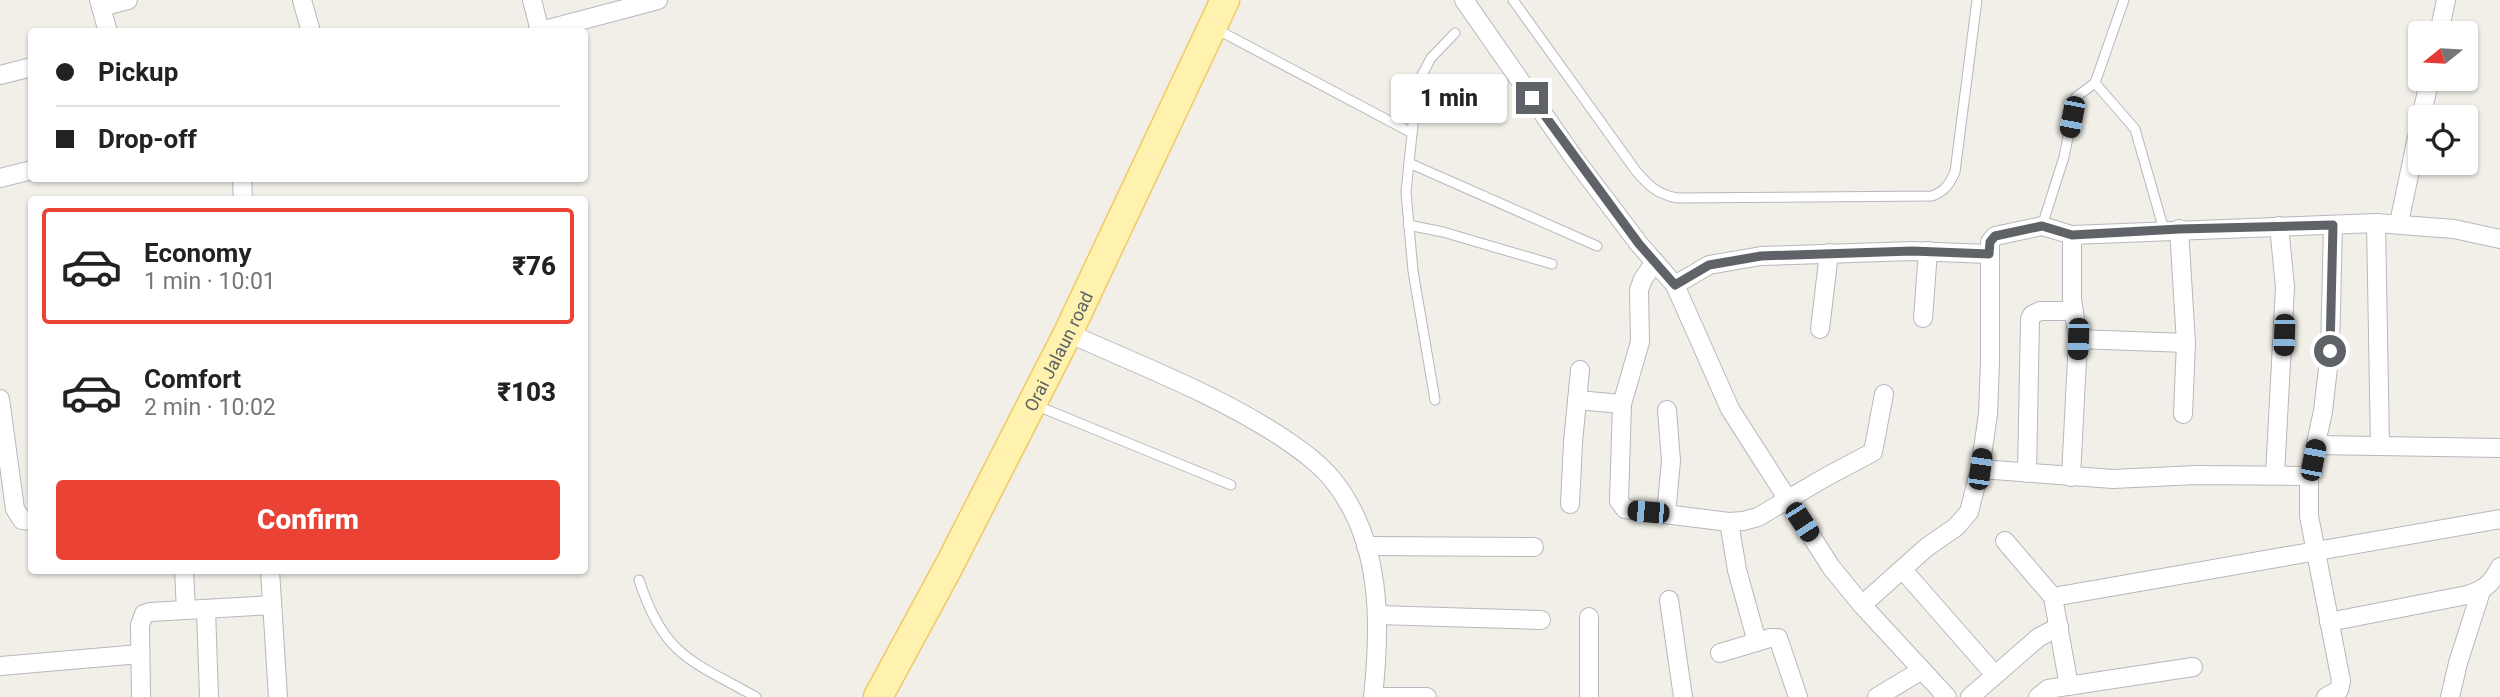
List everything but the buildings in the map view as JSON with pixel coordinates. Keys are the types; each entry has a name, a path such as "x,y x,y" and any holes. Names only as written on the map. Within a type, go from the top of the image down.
{"main road":[{"name":"Orai Jalaun road","path":"878,697 1068,333 1225,0"}],"street":[{"path":"107,28 100,4 128,0"},
{"path":"302,0 310,28"},
{"path":"532,0 538,28"},
{"path":"551,28 658,0"},
{"path":"1464,0 1574,158 1675,285 1730,409 1831,567 1862,605 1947,697"},
{"path":"2442,21 2446,0"},
{"path":"0,75 28,68"},
{"path":"0,178 28,171"},
{"path":"2399,223 2409,175"},
{"path":"2376,223 2380,446"},
{"path":"1862,605 1927,547 1963,520 1969,512 1980,469 1987,414 1990,362 1989,254 1990,242 1995,236 2042,226 2072,235 2399,223 2455,229 2500,239"},
{"path":"2326,697 2339,691 2341,681 2309,516 2309,476 2330,351 2333,225"},
{"path":"2275,475 2285,288 2279,226"},
{"path":"2172,230 2186,342 2183,414"},
{"path":"2071,477 2078,339 2073,311 2072,235"},
{"path":"1675,285 1709,265 1727,260 1829,253 1928,251 1989,254"},
{"path":"1923,318 1928,251"},
{"path":"1820,329 1829,253"},
{"path":"1655,262 1639,290 1640,342 1622,404 1621,506 1629,510 1729,522 1758,517 1874,452 1884,394"},
{"path":"2027,473 2030,320 2035,312 2040,310 2073,311"},
{"path":"1068,333 1206,394 1267,428 1307,455 1332,478 1352,509 1366,546 1376,587 1379,635 1373,697 1427,697"},
{"path":"2078,339 2186,342"},
{"path":"1570,504 1580,370"},
{"path":"0,399 4,467 15,509 22,520 28,521"},
{"path":"1577,400 1622,404"},
{"path":"1666,513 1671,461 1667,410"},
{"path":"2316,445 2500,448"},
{"path":"1980,469 2113,479 2196,475 2309,476"},
{"path":"2053,597 2500,519"},
{"path":"1729,522 1737,570 1757,642"},
{"path":"2005,541 2053,597 2068,686"},
{"path":"1366,546 1534,547"},
{"path":"2329,622 2481,591 2492,583 2500,567"},
{"path":"1903,570 1995,675"},
{"path":"184,574 186,610"},
{"path":"270,574 278,697"},
{"path":"2450,697 2481,591"},
{"path":"1669,600 1683,697"},
{"path":"141,697 141,619 144,614 272,605"},
{"path":"206,609 209,697"},
{"path":"1378,615 1541,620"},
{"path":"1589,617 1589,697"},
{"path":"1970,697 2039,637 2059,627"},
{"path":"1720,653 1778,638 1798,697"},
{"path":"0,666 140,653"},
{"path":"2038,697 2048,689 2193,667"},
{"path":"1877,697 1922,670"}],"lane":[{"path":"1513,0 1636,171 1652,189 1676,198 1932,195 1944,192 1955,172 1977,0"},
{"path":"2042,226 2064,157 2076,97 2095,83 2124,0"},
{"path":"1211,26 1412,133"},
{"path":"1435,400 1413,271 1406,192 1416,95 1422,75 1431,58 1455,33"},
{"path":"2095,83 2135,129 2172,230"},
{"path":"1409,163 1597,246"},
{"path":"1408,225 1443,232 1552,264"},
{"path":"1032,404 1231,485"},
{"path":"639,580 662,634 681,655 756,697"}],"route":[{"path":"1532,98 1639,244 1675,285 1709,265 1761,256 1912,251 1989,254 1991,239 1995,236 2042,226 2072,235 2333,225 2330,351"}]}
